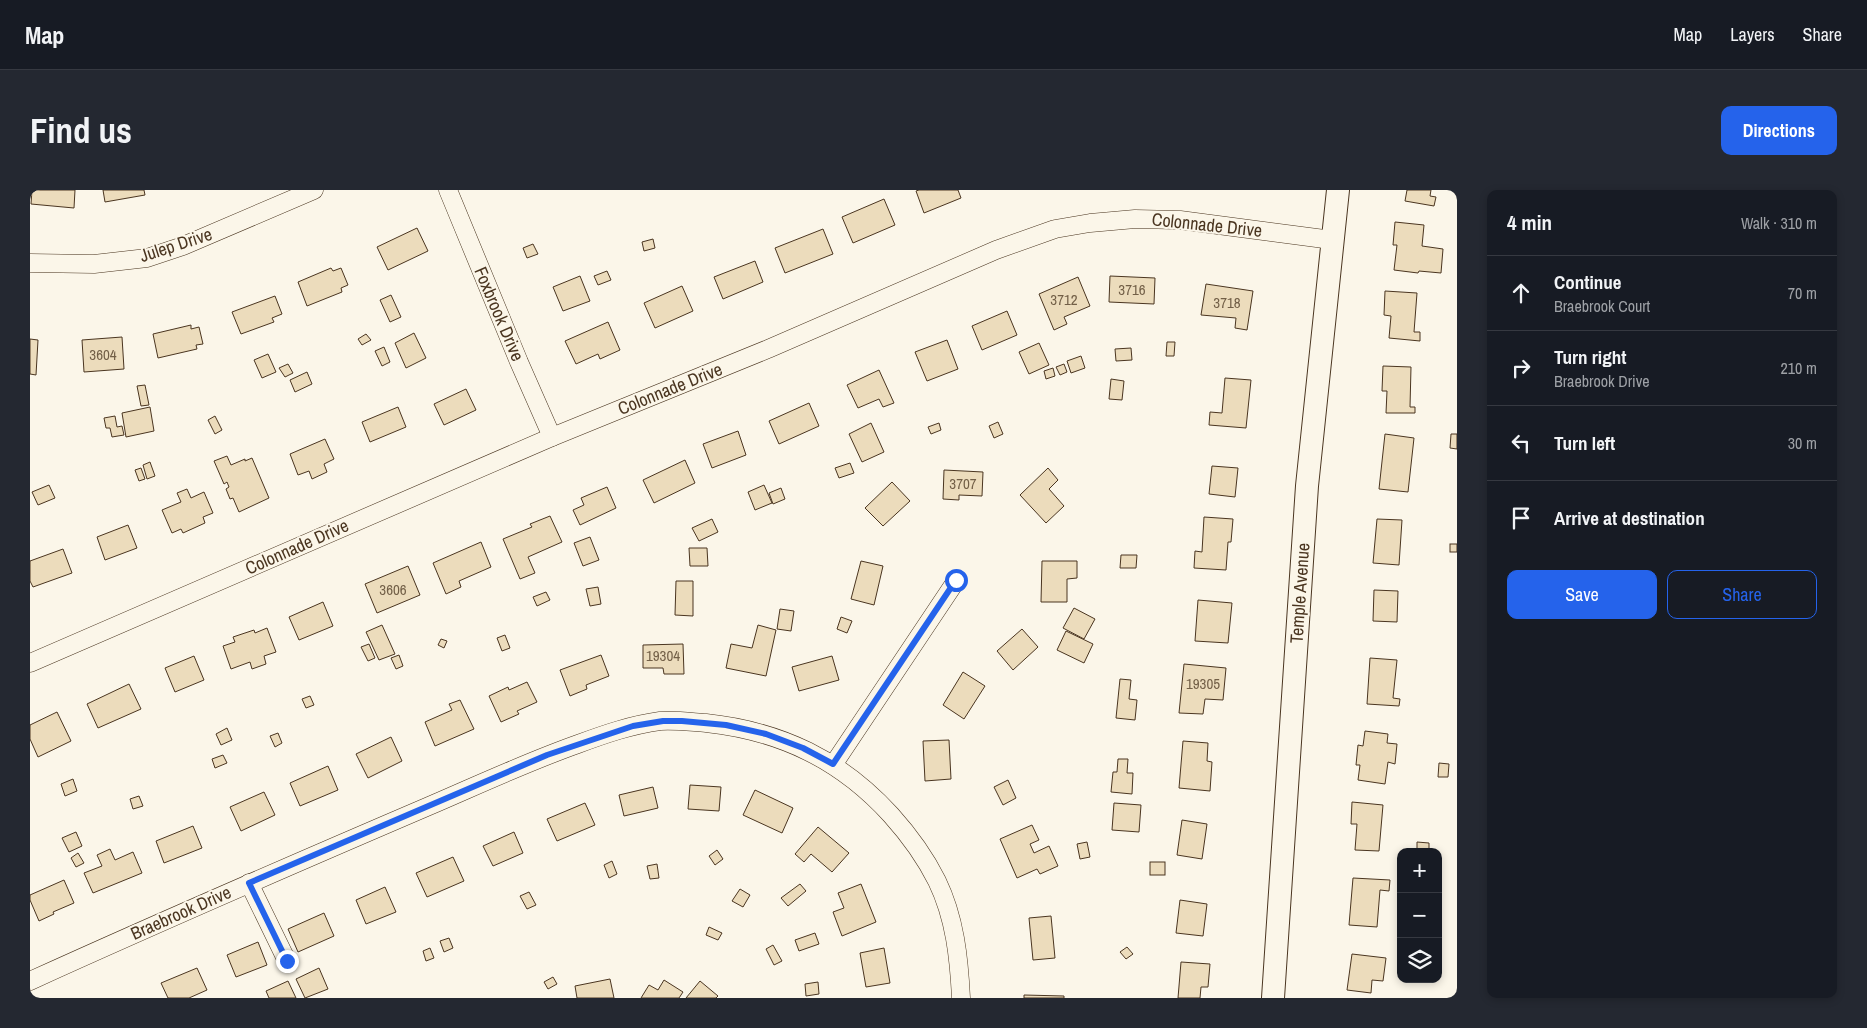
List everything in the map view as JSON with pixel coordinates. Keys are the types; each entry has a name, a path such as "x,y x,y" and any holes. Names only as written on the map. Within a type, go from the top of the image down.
{"street":[{"name":"Julep Drive","path":"30,263 94,264 147,258 183,246 314,190"},
{"name":"Foxbrook Drive","path":"448,190 552,437"},
{"name":"Temple Avenue","path":"1274,998 1307,486 1338,190"},
{"name":"Colonnade Drive","path":"30,663 552,437 768,349 996,250 1054,229 1090,223 1135,219 1180,220 1332,240"},
{"path":"833,764 956,580"},
{"name":"Braebrook Drive","path":"30,981 249,883 547,755 633,726 663,721 682,721 726,725 766,734 803,748 833,764 876,799 905,830 921,852 937,882 950,914 958,954 961,998"},
{"path":"249,883 287,961"}],"building":[{"path":"32,190 75,190 74,208 31,204"},
{"path":"103,190 144,190 145,195 105,202"},
{"path":"958,190 961,198 924,213 916,191"},
{"path":"1407,190 1431,190 1430,196 1436,197 1434,206 1405,201"},
{"path":"884,199 895,225 853,243 842,217"},
{"path":"1395,222 1424,225 1422,246 1443,249 1441,273 1394,270 1397,245 1393,245"},
{"path":"417,228 428,251 388,270 377,247"},
{"path":"823,229 833,254 785,273 775,248"},
{"path":"653,239 655,248 644,251 642,242"},
{"path":"533,244 538,254 527,258 523,248"},
{"path":"755,261 763,282 723,299 714,277"},
{"path":"331,268 333,271 341,268 348,285 341,288 342,292 307,306 298,282"},
{"path":"607,271 611,280 598,285 594,276"},
{"path":"580,276 590,301 563,311 553,287"},
{"path":"1110,276 1155,278 1154,304 1109,302"},
{"path":"1078,277 1090,306 1064,317 1067,324 1054,330 1039,294"},
{"path":"1206,284 1253,291 1247,330 1235,328 1236,318 1201,315"},
{"path":"682,286 693,311 655,328 644,303"},
{"path":"1385,291 1417,293 1414,332 1420,332 1420,341 1389,338 1391,316 1384,315"},
{"path":"391,295 401,317 390,322 380,300"},
{"path":"275,296 282,314 272,318 274,322 241,334 232,312"},
{"path":"1007,311 1017,335 982,350 972,326"},
{"path":"608,322 620,350 600,359 598,354 576,364 565,341"},
{"path":"191,325 191,329 199,327 203,344 196,345 197,349 158,358 153,334"},
{"path":"414,333 426,358 406,368 395,343"},
{"path":"366,334 371,340 362,345 358,339"},
{"path":"122,337 124,369 84,372 82,340"},
{"path":"30,339 38,340 36,375 30,374"},
{"path":"947,340 958,369 927,381 915,352"},
{"path":"1167,342 1175,342 1174,356 1166,356"},
{"path":"1039,343 1049,365 1029,374 1019,352"},
{"path":"384,347 390,362 382,366 375,351"},
{"path":"1131,348 1132,360 1116,361 1115,349"},
{"path":"268,354 276,372 262,378 254,360"},
{"path":"1081,356 1085,368 1071,373 1067,361"},
{"path":"288,364 293,373 285,377 279,368"},
{"path":"1064,364 1067,372 1060,375 1056,367"},
{"path":"1383,366 1411,367 1410,407 1415,407 1415,413 1386,413 1387,391 1382,391"},
{"path":"1053,368 1055,376 1046,379 1044,371"},
{"path":"879,370 894,403 883,407 879,399 858,408 847,385"},
{"path":"307,372 312,384 295,392 290,380"},
{"path":"1225,378 1251,380 1246,428 1209,425 1210,412 1222,413"},
{"path":"1111,379 1124,381 1122,400 1109,399"},
{"path":"145,385 149,405 141,406 137,386"},
{"path":"466,389 476,410 444,425 434,404"},
{"path":"809,403 819,426 779,444 769,421"},
{"path":"150,407 154,431 126,437 122,413"},
{"path":"398,407 406,427 370,442 362,422"},
{"path":"115,416 117,427 122,426 124,435 112,437 110,428 106,428 104,418"},
{"path":"215,416 222,430 215,434 208,420"},
{"path":"998,422 1003,434 994,438 989,426"},
{"path":"871,423 884,452 862,462 849,434"},
{"path":"939,423 941,430 931,434 928,427"},
{"path":"738,431 746,455 712,468 703,444"},
{"path":"1385,434 1414,438 1408,492 1379,489"},
{"path":"1451,434 1457,434 1457,449 1450,448"},
{"path":"325,439 334,459 324,464 327,472 312,479 309,471 298,475 290,454"},
{"path":"227,456 231,465 252,458 269,498 239,512 233,498 230,499 226,489 229,487 227,482 224,484 214,461"},
{"path":"685,460 695,483 654,503 643,480"},
{"path":"150,462 155,476 147,479 143,465"},
{"path":"850,463 854,473 839,478 835,468"},
{"path":"1212,466 1238,468 1235,497 1209,494"},
{"path":"141,468 145,479 139,481 135,470"},
{"path":"1048,468 1058,480 1049,489 1064,506 1046,523 1020,495"},
{"path":"944,470 983,472 982,496 959,495 959,500 943,499"},
{"path":"892,482 910,501 883,526 865,508"},
{"path":"49,485 55,498 38,505 32,492"},
{"path":"764,485 772,503 755,510 748,492"},
{"path":"607,487 616,508 580,525 573,510 584,505 581,498"},
{"path":"781,488 785,499 773,504 769,493"},
{"path":"187,489 191,498 204,492 213,513 203,517 205,523 183,533 181,529 172,533 162,510 181,502 177,493"},
{"path":"550,516 562,542 528,557 535,573 520,579 503,539 532,527 530,524"},
{"path":"1204,517 1233,519 1231,542 1228,542 1226,570 1194,568 1195,551 1202,552"},
{"path":"712,519 718,532 699,541 692,528"},
{"path":"1377,519 1402,520 1399,565 1373,563"},
{"path":"128,525 137,548 105,560 97,537"},
{"path":"590,537 599,560 583,566 574,543"},
{"path":"481,542 491,567 459,581 461,587 446,594 433,563"},
{"path":"1450,544 1457,544 1457,552 1450,552"},
{"path":"689,548 707,548 708,566 690,566"},
{"path":"63,549 72,573 33,587 30,581 30,561"},
{"path":"1121,555 1137,555 1136,568 1120,568"},
{"path":"861,561 883,566 874,605 851,599"},
{"path":"1042,561 1077,561 1077,578 1067,579 1067,602 1041,602"},
{"path":"408,566 420,595 377,613 365,584"},
{"path":"676,581 693,581 693,616 675,615"},
{"path":"598,587 601,604 590,606 586,589"},
{"path":"1374,590 1398,591 1397,622 1373,621"},
{"path":"546,592 550,600 537,606 533,597"},
{"path":"1198,600 1232,603 1228,643 1195,641"},
{"path":"323,602 333,626 299,640 289,617"},
{"path":"1074,608 1095,619 1084,639 1063,628"},
{"path":"780,609 794,611 791,631 777,629"},
{"path":"841,617 852,621 847,633 837,629"},
{"path":"382,625 395,654 379,660 366,632"},
{"path":"758,625 776,630 766,676 726,668 731,644 752,648"},
{"path":"267,628 276,652 264,656 266,664 252,669 250,662 231,669 223,646 235,642 233,637 254,630 255,633"},
{"path":"1022,629 1038,647 1013,670 997,651"},
{"path":"1066,631 1093,644 1084,663 1057,650"},
{"path":"505,635 510,648 502,651 497,638"},
{"path":"441,639 447,641 444,648 438,645"},
{"path":"369,644 375,658 368,661 361,647"},
{"path":"683,644 684,674 664,674 663,668 643,668 643,645"},
{"path":"399,655 403,666 396,669 391,658"},
{"path":"601,655 609,676 586,685 587,689 570,696 560,670"},
{"path":"194,656 204,680 175,692 165,668"},
{"path":"832,656 839,680 799,691 792,667"},
{"path":"1370,658 1397,660 1393,698 1400,699 1399,706 1367,704"},
{"path":"1184,664 1226,668 1223,700 1205,699 1203,714 1179,713"},
{"path":"963,672 985,686 964,719 943,705"},
{"path":"1120,679 1131,680 1129,699 1137,700 1135,720 1116,718"},
{"path":"527,682 537,702 517,711 519,714 501,722 489,696 508,687 509,690"},
{"path":"129,684 141,709 98,728 87,704"},
{"path":"310,696 314,705 306,708 302,699"},
{"path":"460,700 474,729 435,746 425,722 452,710 449,704"},
{"path":"57,712 71,741 38,757 30,739 30,725"},
{"path":"227,728 232,740 221,745 216,734"},
{"path":"1365,731 1388,734 1387,743 1397,744 1395,764 1388,762 1385,784 1358,780 1360,765 1356,765 1358,745 1363,746"},
{"path":"278,733 282,743 275,747 270,736"},
{"path":"391,737 402,761 368,778 356,754"},
{"path":"949,740 951,779 925,781 923,741"},
{"path":"1183,741 1208,743 1207,761 1212,762 1210,791 1179,788"},
{"path":"223,755 227,763 215,768 212,759"},
{"path":"1118,759 1128,759 1127,773 1133,773 1132,794 1111,792 1113,772 1117,772"},
{"path":"1439,763 1449,764 1448,777 1438,777"},
{"path":"328,766 338,790 300,806 290,783"},
{"path":"73,779 77,791 65,796 61,784"},
{"path":"1008,780 1016,798 1003,805 994,787"},
{"path":"690,785 721,787 719,811 688,809"},
{"path":"653,787 658,808 624,816 619,795"},
{"path":"755,790 793,808 782,833 743,815"},
{"path":"264,792 275,815 241,831 230,807"},
{"path":"139,796 143,806 133,809 130,799"},
{"path":"1352,802 1383,805 1379,851 1355,850 1357,824 1351,824"},
{"path":"585,803 595,825 557,841 547,819"},
{"path":"1114,803 1141,805 1139,832 1112,830"},
{"path":"1182,820 1207,824 1202,859 1177,855"},
{"path":"1032,825 1039,840 1030,844 1034,853 1049,846 1058,866 1040,874 1037,869 1017,878 1000,839"},
{"path":"193,826 202,848 164,863 156,841"},
{"path":"818,827 849,853 832,872 811,854 804,862 795,854"},
{"path":"76,832 82,846 69,852 62,838"},
{"path":"514,832 523,853 493,866 483,846"},
{"path":"1087,842 1090,857 1080,859 1077,844"},
{"path":"1417,842 1429,843 1429,848 1417,848"},
{"path":"110,849 115,860 133,852 142,873 93,893 84,873 102,866 97,855"},
{"path":"717,850 723,859 715,865 709,856"},
{"path":"78,853 84,863 76,867 71,858"},
{"path":"453,857 464,881 427,897 416,873"},
{"path":"612,861 617,874 609,878 604,865"},
{"path":"1150,862 1165,862 1165,875 1150,875"},
{"path":"657,864 659,878 650,879 647,866"},
{"path":"1353,878 1390,880 1389,891 1380,890 1377,927 1349,925"},
{"path":"64,880 74,903 53,912 54,914 39,921 30,900 30,895"},
{"path":"800,884 806,891 788,906 781,898"},
{"path":"861,884 876,922 842,936 833,912 844,908 838,893"},
{"path":"385,887 396,912 366,924 356,900"},
{"path":"740,889 750,895 743,907 732,901"},
{"path":"529,892 536,905 527,909 520,896"},
{"path":"1180,900 1207,904 1203,936 1176,933"},
{"path":"324,913 334,936 298,952 288,929"},
{"path":"1051,916 1055,958 1033,960 1029,918"},
{"path":"709,927 722,933 718,940 706,935"},
{"path":"815,933 819,944 799,951 795,940"},
{"path":"449,938 453,948 444,952 440,941"},
{"path":"258,942 267,965 236,977 227,955"},
{"path":"773,945 782,961 774,965 766,949"},
{"path":"1127,947 1133,954 1126,959 1120,952"},
{"path":"430,948 434,958 426,961 423,951"},
{"path":"884,948 890,983 866,987 860,953"},
{"path":"1352,954 1386,958 1383,981 1372,980 1371,993 1347,990"},
{"path":"1181,962 1210,964 1208,987 1201,987 1200,998 1178,998"},
{"path":"197,968 207,990 189,998 168,998 161,983"},
{"path":"319,968 328,989 305,998 296,979"},
{"path":"553,977 557,984 548,989 544,982"},
{"path":"610,979 614,998 577,998 575,986"},
{"path":"664,980 683,992 679,998 641,998 649,985 658,990"},
{"path":"288,981 296,998 269,998 266,991"},
{"path":"700,981 718,996 716,998 686,998"},
{"path":"818,982 819,994 806,996 805,984"},
{"path":"1024,995 1064,996 1064,998 1024,998"}],"route":[{"path":"287,961 249,883 547,755 633,726 663,721 682,721 726,725 766,734 803,748 833,764 956,580"}]}
